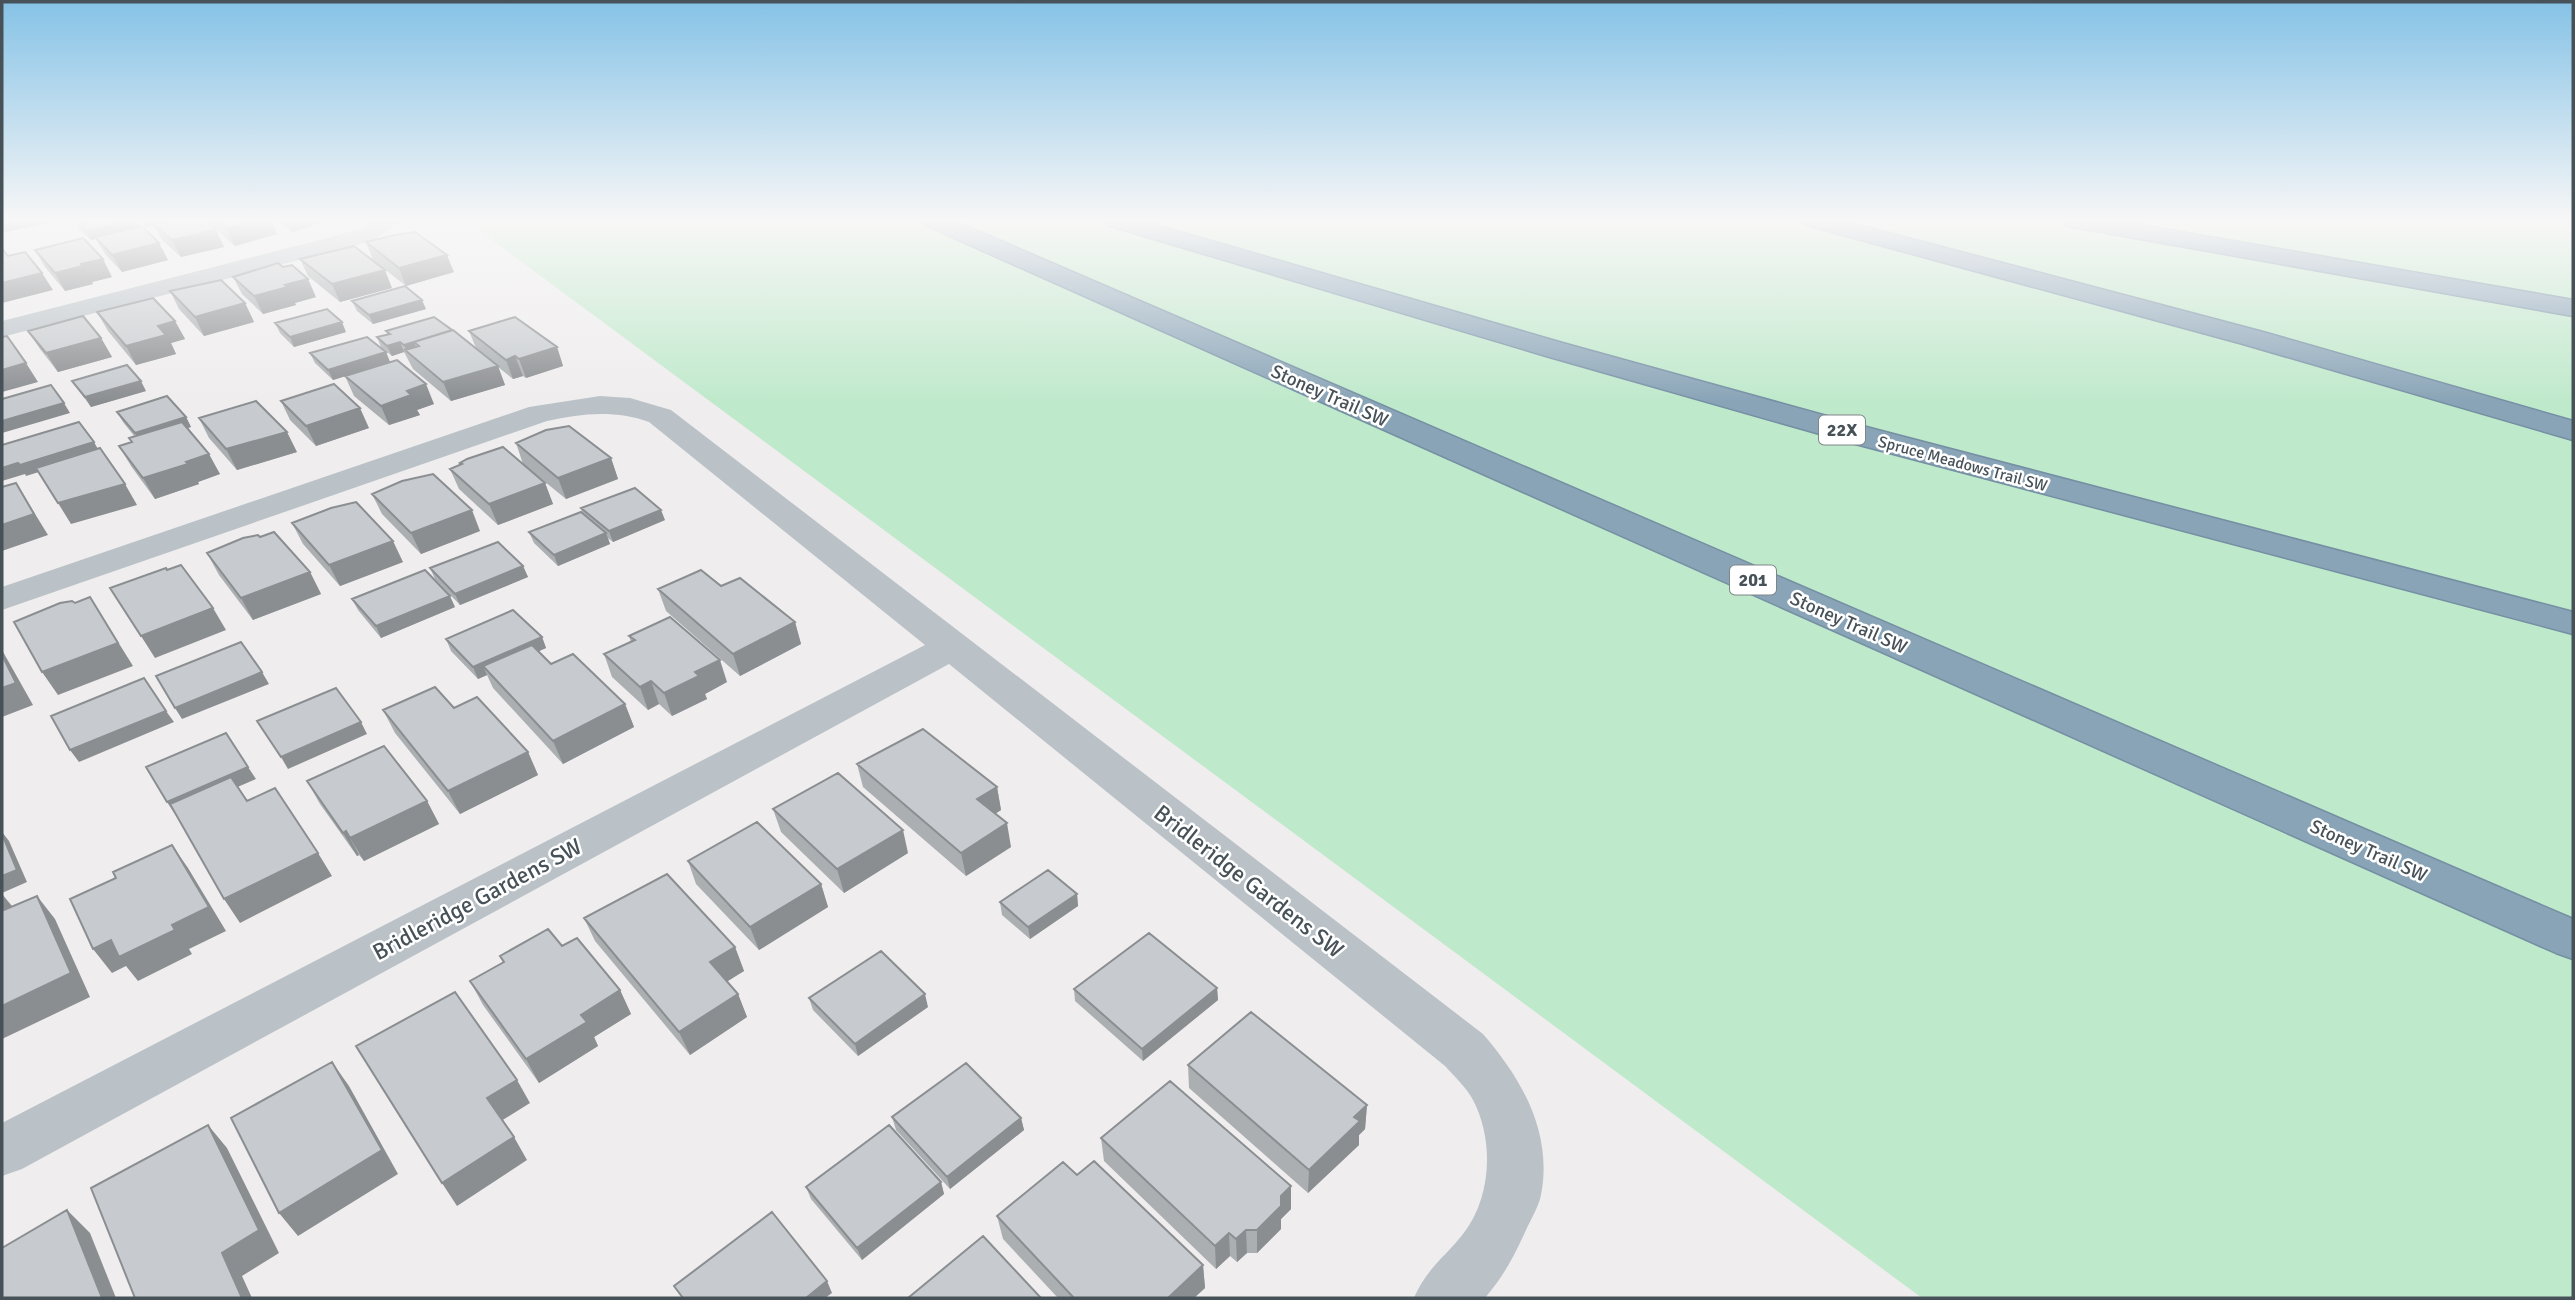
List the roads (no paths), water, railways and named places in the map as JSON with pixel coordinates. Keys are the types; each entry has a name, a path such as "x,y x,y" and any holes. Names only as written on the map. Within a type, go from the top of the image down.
{"highway":[{"name":"Stoney Trail SW","path":"1071,281 2573,940"},
{"name":"Spruce Meadows Trail SW","path":"1321,281 1858,435 2573,623"},
{"path":"2040,281 2573,430"},
{"path":"2418,281 2573,308"}],"street":[{"path":"2,329 190,281"},
{"name":"Bridleridge Gardens SW","path":"2,599 540,413 582,404 625,405 660,416 1464,1050 1490,1080 1506,1112 1515,1140 1512,1196 1486,1252 1445,1298"},
{"name":"Bridleridge Gardens SW","path":"2,1151 952,648"}]}
